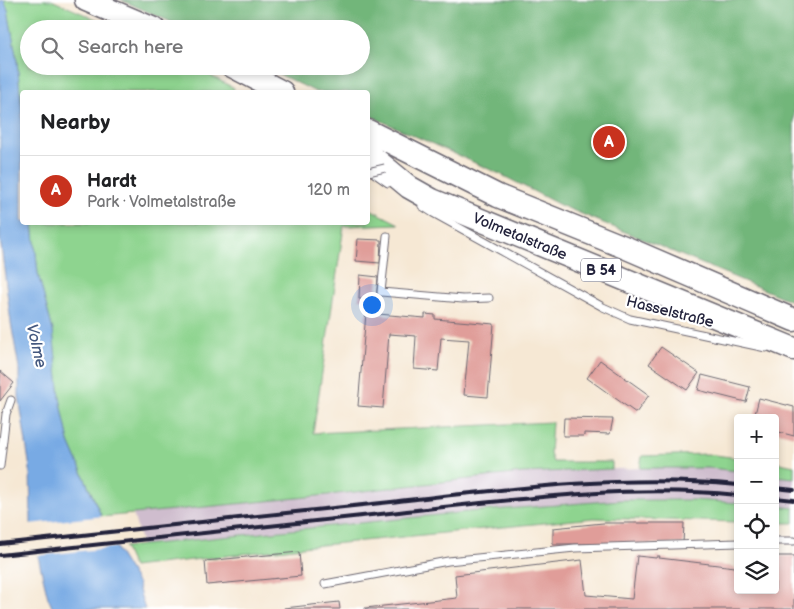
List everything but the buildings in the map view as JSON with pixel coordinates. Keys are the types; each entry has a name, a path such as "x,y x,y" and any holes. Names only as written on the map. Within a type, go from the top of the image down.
{"main road":[{"path":"86,0 133,20"},
{"path":"249,75 278,90"},
{"name":"Volmetalstraße","path":"370,132 498,196 629,249 794,320"},
{"name":"Volmetalstraße","path":"370,157 378,174 409,187 432,200 794,349"}],"lane":[{"name":"Hasselstraße","path":"416,202 603,307 630,319 794,354"},
{"path":"387,236 381,292 463,299 489,298"},
{"path":"0,466 6,414 11,400"},
{"path":"779,541 794,540"},
{"path":"325,584 448,561 575,548 734,543"}],"shaded area":[{"path":"640,468 709,468 734,471 734,503 693,500 621,500 468,512 142,545 133,514 328,495 522,473"},
{"path":"779,476 794,478 794,508 779,506"}],"green space":[{"path":"4,0 51,0 98,20 20,20 20,75 209,75 234,88 234,90 20,90 20,92 17,61 8,10"},
{"path":"121,0 794,0 794,302 560,205 502,175 370,116 370,90 312,90 281,75 370,75 370,20 167,20"},
{"path":"370,209 399,224 344,226 313,433 552,422 550,454 553,462 612,462 612,469 522,473 328,495 102,517 69,442 60,398 53,331 38,274 33,225 370,225"},
{"path":"707,454 734,457 734,471 709,468 640,468 642,456"},
{"path":"779,463 794,466 794,478 779,476"},
{"path":"621,500 693,500 734,503 734,522 594,518 302,547 133,567 124,547 468,512"},
{"path":"779,506 794,508 794,523 779,523"}],"water":[{"name":"Volme","path":"0,0 4,0 8,10 17,61 20,92 20,225 33,225 38,274 53,331 60,398 69,442 109,534 138,584 145,609 53,609 48,598 31,523 30,469 19,397 19,368 0,238"}],"pier":[{"path":"105,516 119,547 35,556 29,524"}],"railway":[{"path":"0,544 564,484 651,481 734,485"},
{"path":"779,488 794,490"},
{"path":"0,555 568,495 653,491 734,495"},
{"path":"779,498 794,500"}],"place":[{"name":"Hardt","path":"609,142"}]}
